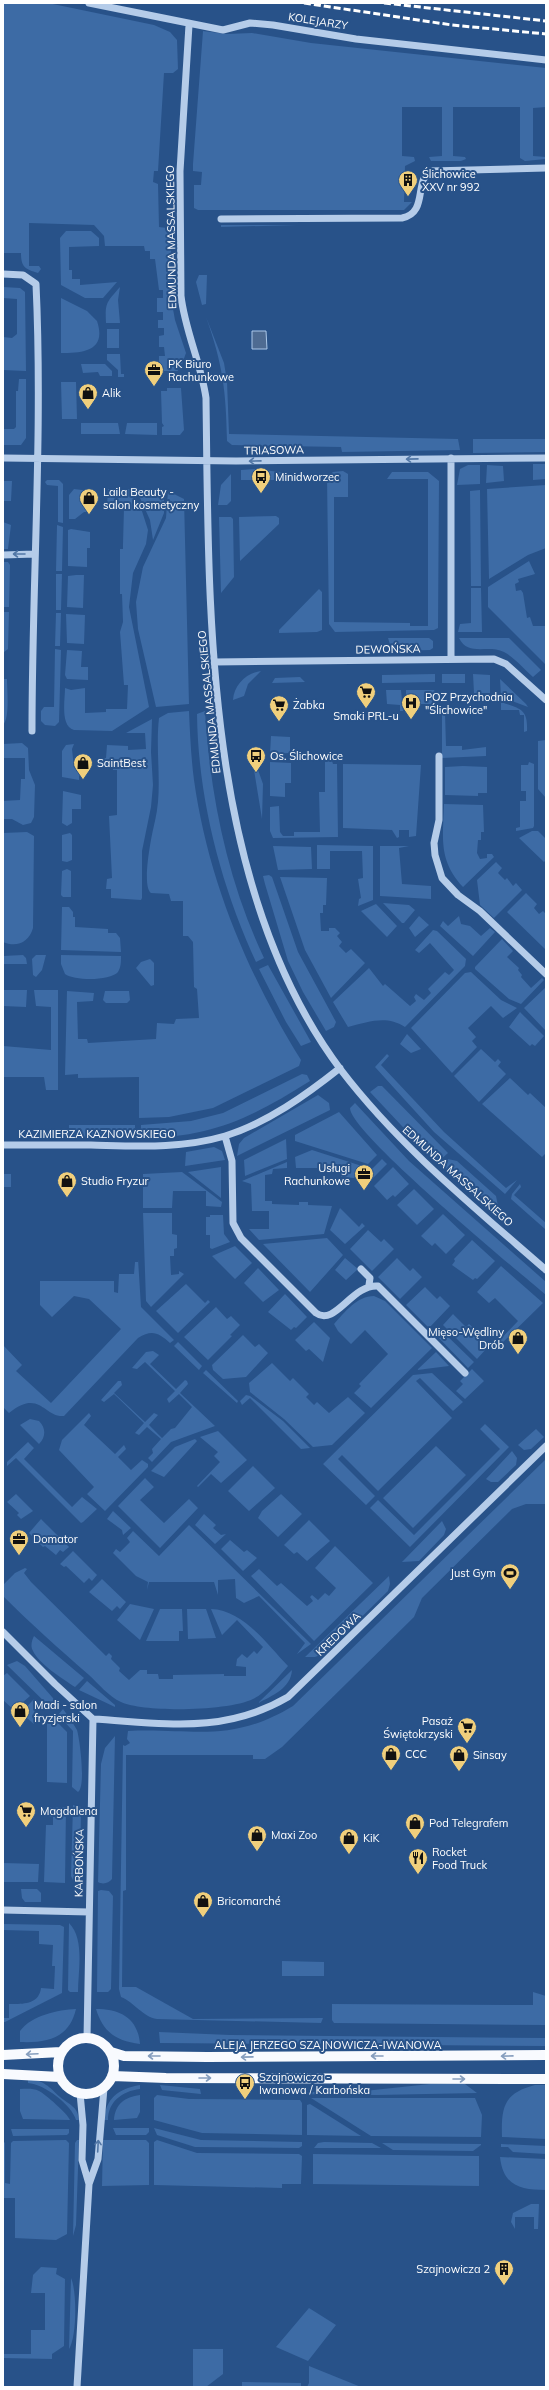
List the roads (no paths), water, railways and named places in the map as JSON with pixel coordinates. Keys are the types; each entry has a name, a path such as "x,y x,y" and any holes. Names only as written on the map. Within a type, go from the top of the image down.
{"main road":[{"path":"87,2038 101,2042 111,2052 114,2064 112,2076 104,2088 96,2092 80,2094 71,2090 60,2077 58,2064 61,2052 72,2041 87,2038"},
{"path":"3,2055 61,2052"},
{"name":"ALEJA JERZEGO SZAJNOWICZA-IWANOWA","path":"111,2052 124,2056 207,2057 546,2055"},
{"path":"3,2074 60,2077"},
{"path":"112,2076 174,2078 546,2079"}],"street":[{"name":"KOLEJARZY","path":"89,3 222,30 250,23 273,25 364,40 546,60"},
{"name":"EDMUNDA MASSALSKIEGO","path":"189,24 180,177 181,296 183,313 204,381 211,627 214,662 229,781 248,870 265,928 288,985 315,1032 340,1068 387,1125 416,1155 546,1270"},
{"path":"221,219 402,218 414,212 419,202 424,178 430,170 546,168"},
{"path":"3,274 23,275 36,284 39,458 35,554 32,731"},
{"name":"TRIASOWA","path":"3,458 207,460 546,458"},
{"path":"451,458 451,659"},
{"path":"3,554 35,554"},
{"name":"DEWOŃSKA","path":"214,662 451,659 501,660 546,700"},
{"path":"439,756 439,820 434,843 435,856 442,878 458,895 480,911 546,974"},
{"name":"KAZIMIERZA KAZNOWSKIEGO","path":"3,1145 160,1146 195,1143 225,1136 269,1116 312,1089 340,1068"},
{"path":"225,1136 232,1161 233,1223 241,1238 318,1315 326,1316 334,1314 362,1289 369,1285 378,1286 465,1373"},
{"path":"361,1269 370,1278 369,1285"},
{"name":"KREDOWA","path":"93,1719 189,1724 222,1722 247,1717 269,1708 288,1697 546,1446"},
{"path":"3,1632 54,1684 93,1719"},
{"name":"KARBOŃSKA","path":"87,2038 93,1719"},
{"path":"3,1910 89,1912"},
{"path":"77,2387 89,2184 98,2159 104,2088"},
{"path":"80,2094 83,2125 82,2160 89,2184"}],"railway":[{"path":"304,3 452,25 546,34"},
{"path":"384,3 546,21"}],"place":[{"name":"Ślichowice XXV nr 992","path":"408,197"},
{"name":"PK Biuro Rachunkowe","path":"154,387"},
{"name":"Alik","path":"88,410"},
{"name":"Minidworzec","path":"261,494"},
{"name":"Laila Beauty - salon kosmetyczny","path":"89,515"},
{"name":"Smaki PRL-u","path":"366,709"},
{"name":"POZ Przychodnia \"Ślichowice\"","path":"411,720"},
{"name":"Żabka","path":"279,722"},
{"name":"Os. Ślichowice","path":"256,773"},
{"name":"SaintBest","path":"83,780"},
{"name":"Usługi Rachunkowe","path":"364,1191"},
{"name":"Studio Fryzur","path":"67,1198"},
{"name":"Mięso-Wędliny Drób","path":"518,1355"},
{"name":"Domator","path":"19,1556"},
{"name":"Just Gym","path":"510,1590"},
{"name":"Madi - salon fryzjerski","path":"20,1728"},
{"name":"Pasaż Świętokrzyski","path":"467,1744"},
{"name":"CCC","path":"391,1771"},
{"name":"Sinsay","path":"459,1772"},
{"name":"Magdalena","path":"26,1828"},
{"name":"Pod Telegrafem","path":"415,1840"},
{"name":"Maxi Zoo","path":"257,1852"},
{"name":"KiK","path":"349,1855"},
{"name":"Rocket Food Truck","path":"418,1875"},
{"name":"Bricomarché","path":"203,1918"},
{"name":"Szajnowicza - Iwanowa / Karbońska","path":"245,2100"},
{"name":"Szajnowicza 2","path":"504,2286"}]}
